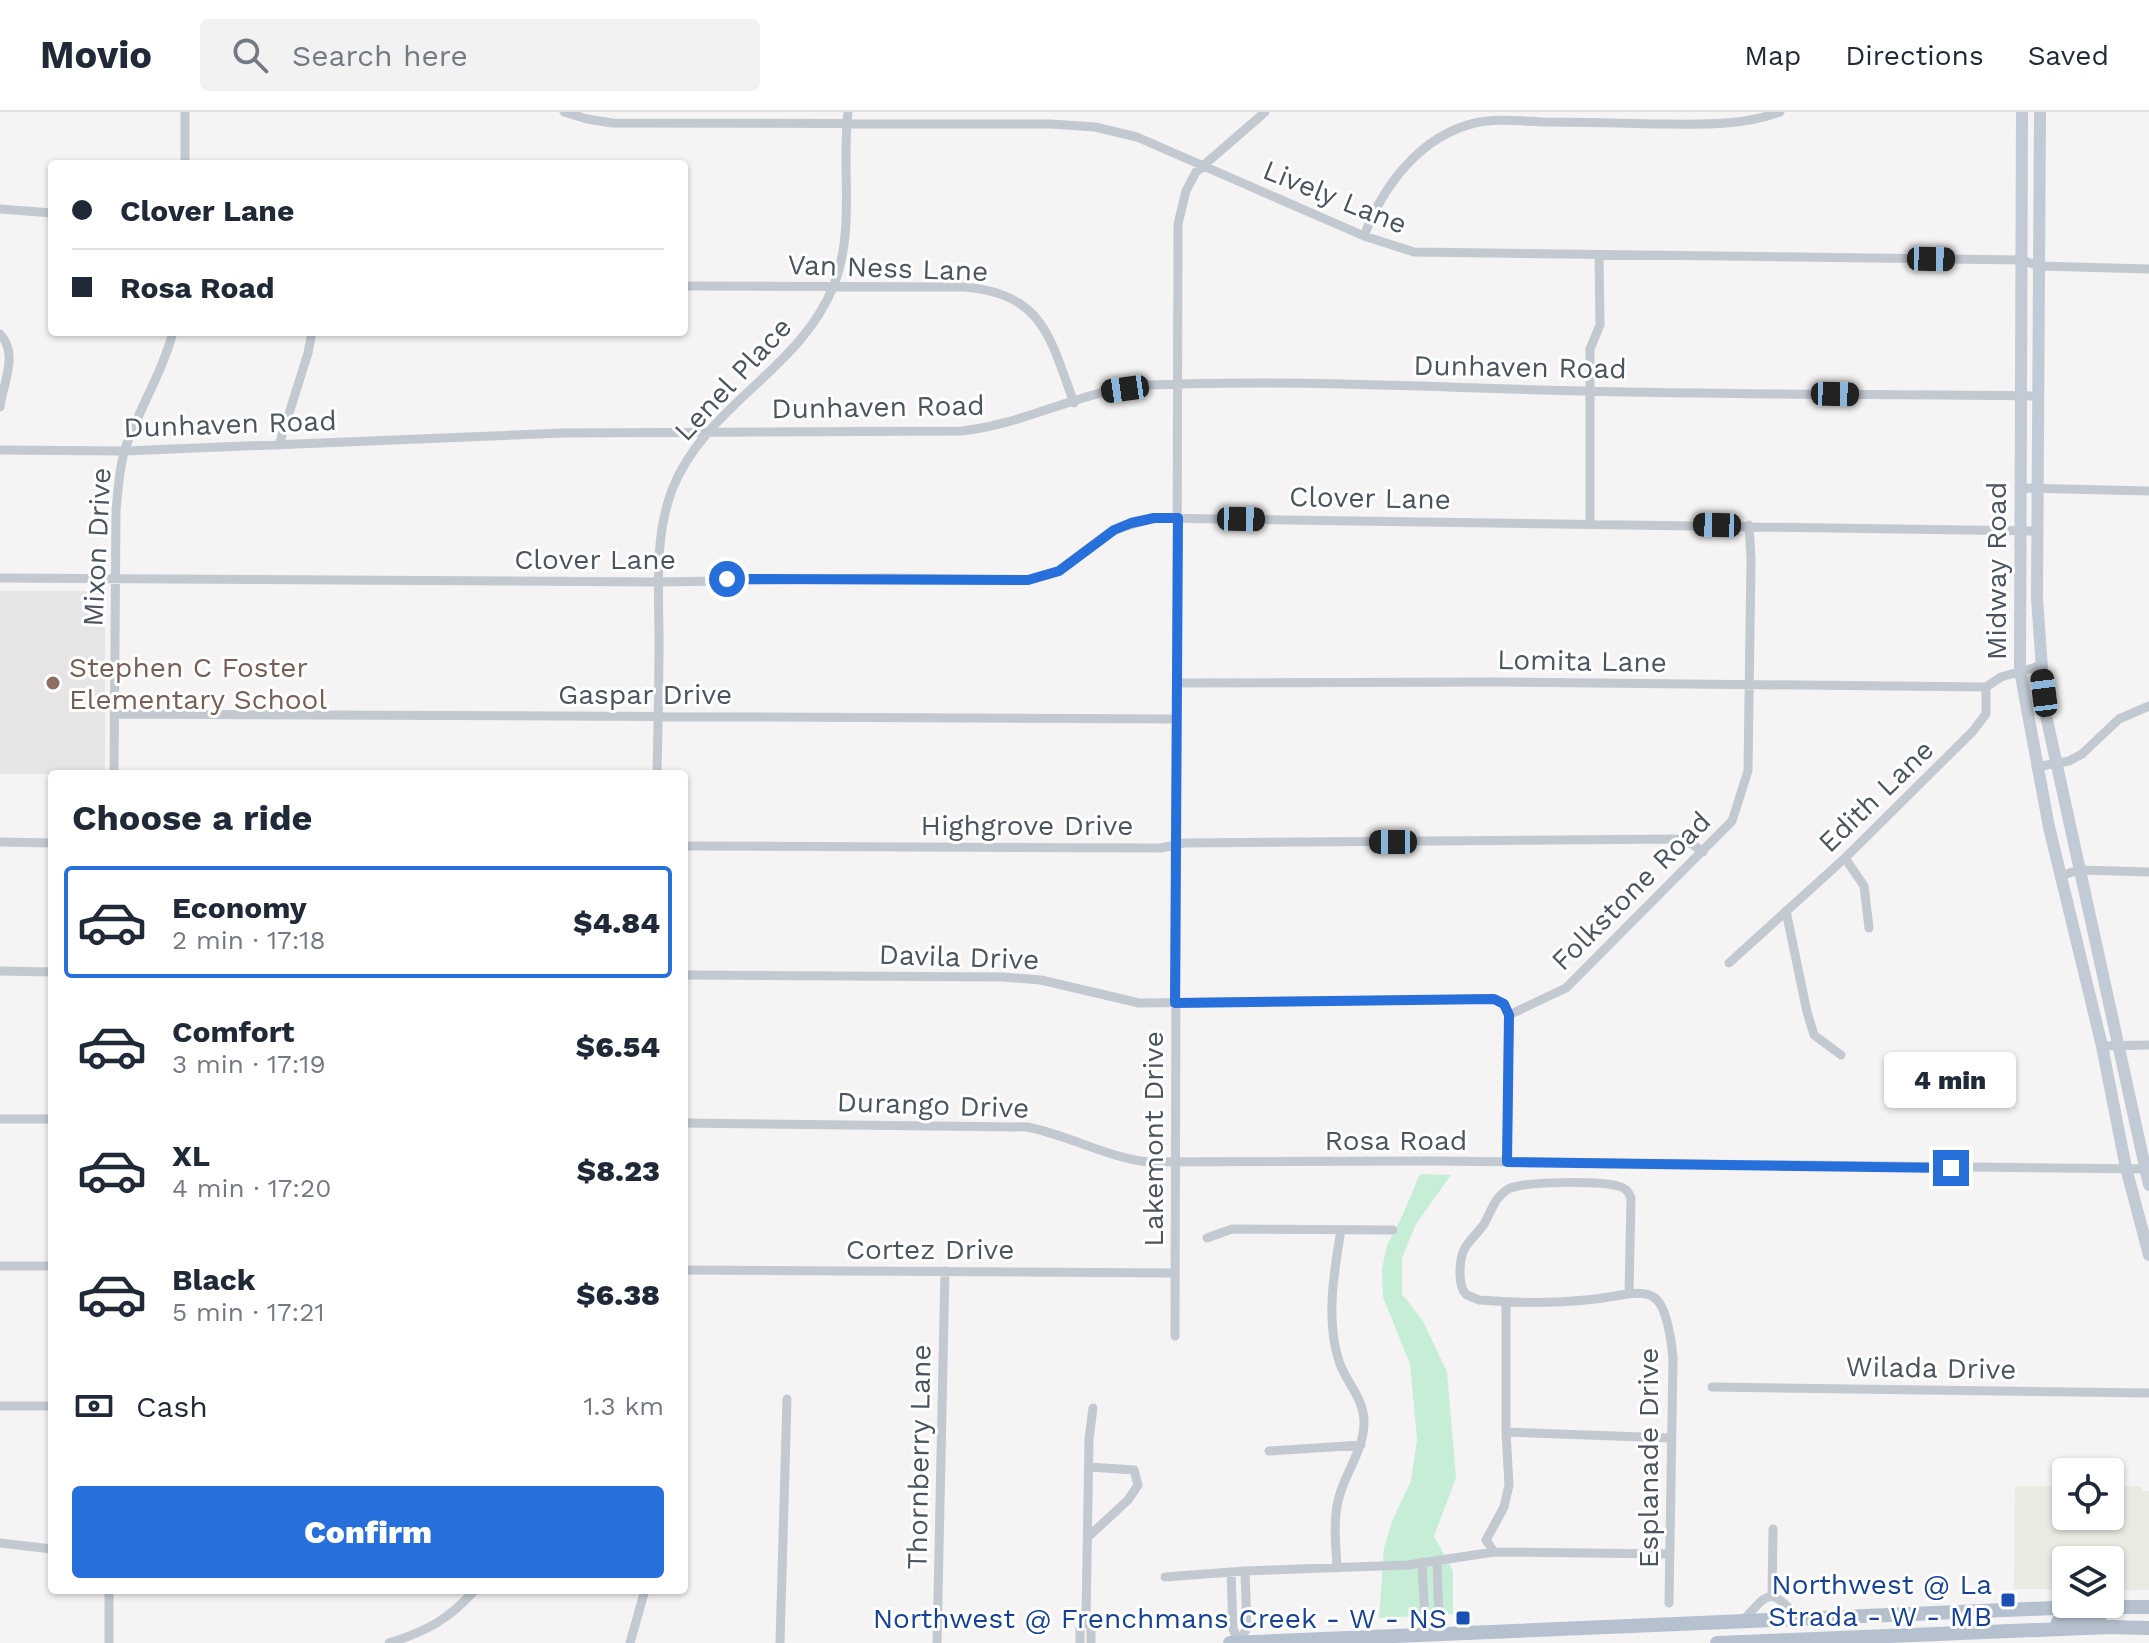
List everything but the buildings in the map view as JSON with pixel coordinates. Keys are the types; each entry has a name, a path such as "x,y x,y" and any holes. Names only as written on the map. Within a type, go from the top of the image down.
{"main road":[{"name":"Midway Road","path":"2022,112 2020,671 2036,767 2060,876 2102,1046 2126,1168 2149,1255"},
{"name":"Midway Road","path":"2040,112 2036,488 2040,666 2045,711 2149,1185"},
{"path":"2124,1606 2149,1607"},
{"path":"1236,1643 1433,1638 2052,1608"},
{"path":"1994,1611 1995,1637"},
{"path":"1717,1643 2019,1637 2068,1620 2084,1618"},
{"path":"2044,1629 2149,1628"}],"street":[{"path":"185,112 185,160"},
{"name":"Lively Lane","path":"564,112 612,123 1051,124 1095,127 1137,137 1364,236 1414,252 2021,260 2039,266 2149,269"},
{"name":"Lenel Place","path":"657,770 661,531 668,504 681,470 707,431 804,337 834,286 845,234 848,112"},
{"name":"Lakemont Drive","path":"1175,1336 1178,224 1186,191 1196,172 1265,112"},
{"path":"1364,236 1386,191 1409,163 1435,140 1477,123 1706,125 1747,121 1780,112"},
{"path":"0,209 48,213"},
{"path":"1590,523 1590,349 1600,325 1599,255"},
{"name":"Van Ness Lane","path":"688,286 990,289 1012,298 1034,313 1049,334 1074,403"},
{"path":"0,334 8,343 10,359 0,407"},
{"name":"Mixon Drive","path":"114,770 116,511 125,451 158,377 172,336"},
{"path":"279,445 311,336"},
{"name":"Dunhaven Road","path":"0,450 125,451 563,433 962,431 995,428 1103,392 1148,385 1244,383 1589,392 2039,396"},
{"path":"2020,488 2149,491"},
{"name":"Clover Lane","path":"0,578 659,582 821,578 1028,580 1059,571 1114,530 1154,518 2037,531"},
{"name":"Folkstone Road","path":"1509,1015 1566,988 1732,821 1748,771 1749,525"},
{"path":"1986,687 2001,677 2040,666"},
{"name":"Lomita Lane","path":"1177,683 1497,682 1986,687"},
{"name":"Edith Lane","path":"1729,963 1845,858 1973,731 1986,714 1986,687"},
{"path":"2036,767 2069,761 2082,754 2119,719 2149,706"},
{"name":"Gaspar Drive","path":"114,714 1176,719"},
{"name":"Highgrove Drive","path":"688,846 1161,848 1175,845 1677,839 1703,852"},
{"path":"0,842 48,843"},
{"path":"1845,858 1864,886 1869,928"},
{"path":"2060,876 2079,870 2149,872"},
{"path":"1786,911 1814,1035 1841,1055"},
{"path":"0,971 48,972"},
{"name":"Davila Drive","path":"688,975 1002,977 1041,980 1139,1003 1494,999 1504,1004 1509,1015"},
{"path":"1507,1162 1509,1015"},
{"path":"2102,1046 2149,1045"},
{"path":"0,1119 48,1119"},
{"name":"Durango Drive","path":"688,1123 1014,1126 1045,1131 1124,1158 1175,1162"},
{"name":"Rosa Road","path":"1175,1162 2147,1169"},
{"path":"1533,1183 1621,1186 1629,1191 1629,1294 1582,1303 1479,1300 1467,1295 1462,1287 1461,1259 1464,1249 1485,1222 1496,1198 1511,1187 1533,1183"},
{"path":"1207,1238 1232,1229 1393,1230"},
{"path":"1337,1568 1335,1523 1338,1499 1361,1445 1364,1416 1358,1397 1341,1367 1335,1342 1332,1308 1341,1230"},
{"path":"0,1266 48,1266"},
{"name":"Cortez Drive","path":"688,1270 1175,1273"},
{"name":"Thornberry Lane","path":"937,1643 945,1271"},
{"name":"Esplanade Drive","path":"1629,1294 1644,1293 1655,1298 1669,1331 1673,1358 1669,1603"},
{"path":"1494,1552 1486,1540 1504,1507 1509,1485 1506,1302"},
{"name":"Wilada Drive","path":"1712,1387 2149,1393"},
{"path":"780,1643 787,1399"},
{"path":"0,1406 48,1406"},
{"path":"1091,1643 1091,1628 1086,1618 1093,1408"},
{"path":"1506,1432 1671,1438"},
{"path":"1269,1451 1361,1445"},
{"path":"1088,1537 1128,1500 1138,1485 1134,1470 1089,1467"},
{"path":"1772,1596 1773,1529"},
{"path":"0,1543 48,1549"},
{"path":"1165,1577 1422,1562 1494,1552 1670,1554"},
{"path":"1433,1638 1439,1623 1437,1560"},
{"path":"1422,1562 1425,1622 1433,1638"},
{"path":"1236,1643 1247,1628 1245,1571"},
{"path":"1231,1572 1236,1643"},
{"path":"109,1594 109,1643"},
{"path":"389,1643 404,1641 443,1620 471,1594"},
{"path":"630,1643 644,1594"},
{"path":"1742,1622 1763,1598 1772,1596 1780,1597 1800,1620"},
{"path":"1080,1643 1080,1628 1086,1618"}],"shaded area":[{"name":"Stephen C Foster Elementary School","path":"0,591 105,591 105,770 0,774"},
{"path":"2015,1486 2052,1486 2052,1530 2124,1530 2124,1486 2140,1486 2144,1491 2149,1491 2149,1590 2124,1590 2124,1546 2052,1546 2052,1589 2014,1589"}],"green space":[{"path":"1420,1174 1451,1175 1416,1224 1402,1258 1402,1294 1423,1321 1447,1372 1456,1478 1434,1536 1453,1571 1453,1614 1379,1618 1384,1548 1392,1521 1411,1481 1417,1440 1410,1364 1383,1297 1382,1269 1387,1245"}],"place":[{"name":"Stephen C Foster Elementary School","path":"53,683"},
{"name":"Northwest @ La Strada - W - MB","path":"2008,1600"},
{"name":"Northwest @ Frenchmans Creek - W - NS","path":"1463,1618"}],"route":[{"path":"727,579 1028,580 1059,571 1114,530 1154,518 1178,518 1175,1003 1494,999 1504,1004 1509,1015 1507,1162 1951,1168"}]}
